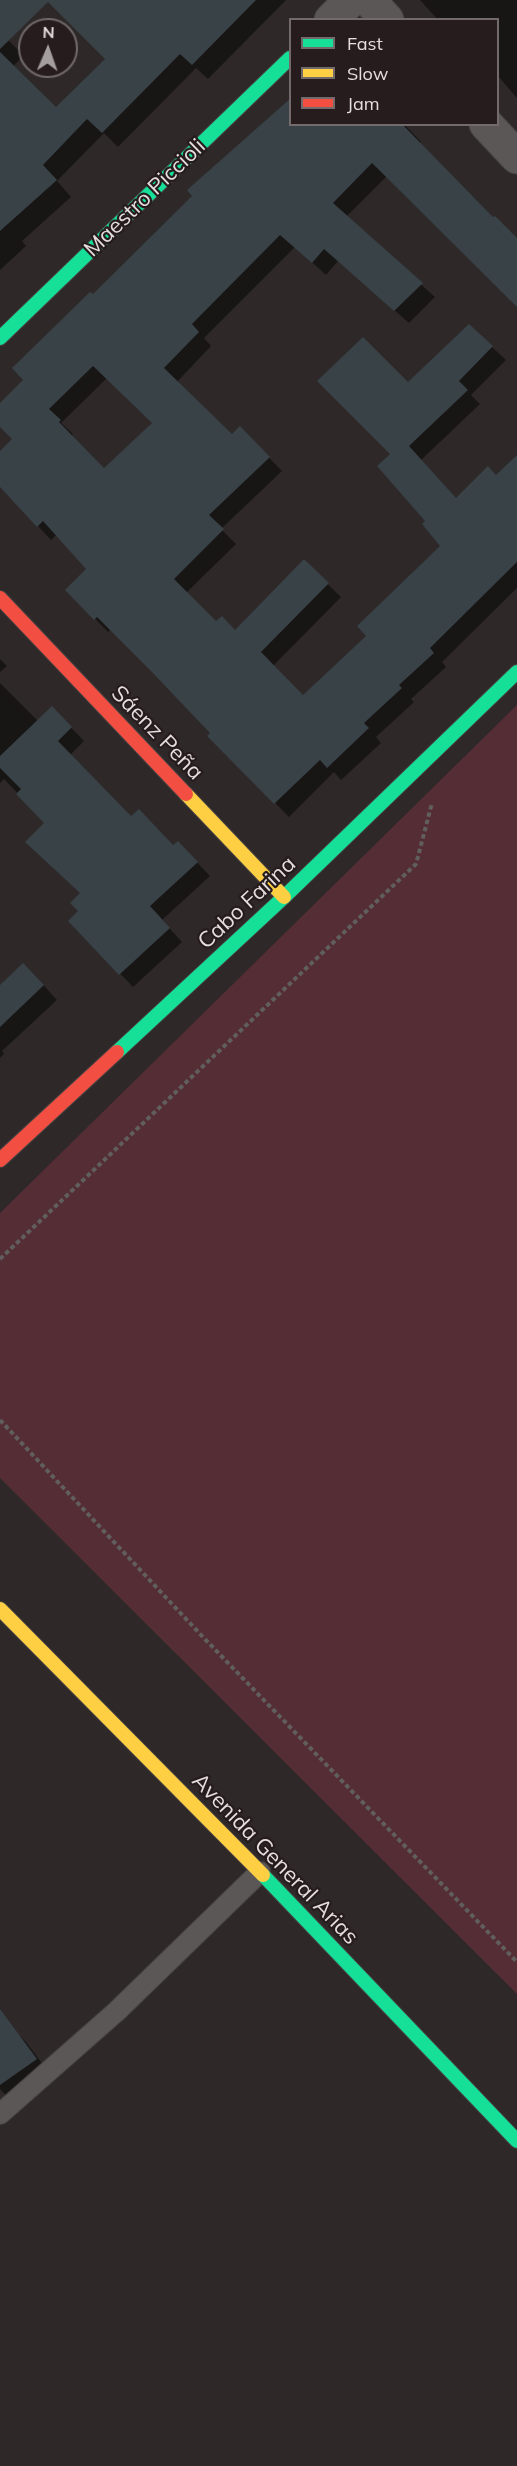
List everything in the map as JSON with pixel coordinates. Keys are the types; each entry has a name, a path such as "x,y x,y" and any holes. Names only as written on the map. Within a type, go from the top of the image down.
{"street":[{"path":"333,18 351,0"},
{"path":"369,0 385,18"},
{"name":"Maestro Piccioli","path":"0,338 289,60"},
{"path":"488,126 517,157"},
{"name":"Sáenz Peña","path":"0,598 284,897"},
{"name":"Cabo Farina","path":"0,1160 284,897 517,672"},
{"name":"Avenida General Arias","path":"0,1609 260,1872 517,2141"}],"lane":[{"path":"0,2114 117,2011 260,1872"}],"path":[{"path":"0,1259 416,864 433,803"},
{"path":"0,1420 201,1635 517,1962"}],"shaded area":[{"path":"517,705 517,1994 0,1478 0,1213"}],"building":[{"path":"0,0 256,0 192,65 180,54 102,133 87,119 43,165 57,180 0,231 0,52 18,70 18,78 26,78 56,107 105,59 78,32 78,18 64,18 48,2 32,18 18,18 18,31 0,49"},
{"path":"289,100 289,126 404,126 493,217 495,216 517,238 517,307 372,163 333,203 423,283 394,311 324,249 312,263 280,235 192,324 199,332 164,368 232,434 240,426 270,457 209,515 224,529 174,579 216,621 222,616 235,630 304,559 329,583 261,652 303,695 366,636 357,626 440,546 422,524 425,521 377,466 390,454 317,381 363,337 408,382 469,324 493,346 459,381 468,390 409,446 456,498 488,466 496,475 517,455 517,562 430,648 434,653 399,685 402,688 364,723 369,728 327,768 320,760 274,804 207,736 210,733 150,670 97,617 94,620 65,590 86,569 43,521 37,527 0,487 0,451 12,439 0,427 0,403 23,380 12,368 90,292 93,294 192,196 187,190","holes":["93,366 152,423 104,468 49,409"]},
{"path":"52,706 72,727 58,741 131,816 139,809 173,845 178,841 198,862 150,906 170,928 119,975 68,921 78,911 70,903 80,893 25,842 44,823 16,794 21,789 0,768 0,756"},
{"path":"23,963 44,985 0,1027 0,985"},
{"path":"0,2009 37,2059 0,2085"}],"traffic: fast":[{"path":"0,338 289,59"},
{"path":"117,1052 284,897 517,672"},
{"path":"263,1875 517,2141"}],"traffic: slow":[{"path":"186,794 284,897"},
{"path":"0,1609 263,1875"}],"traffic: jam":[{"path":"0,598 186,794"},
{"path":"0,1160 117,1052"}]}
